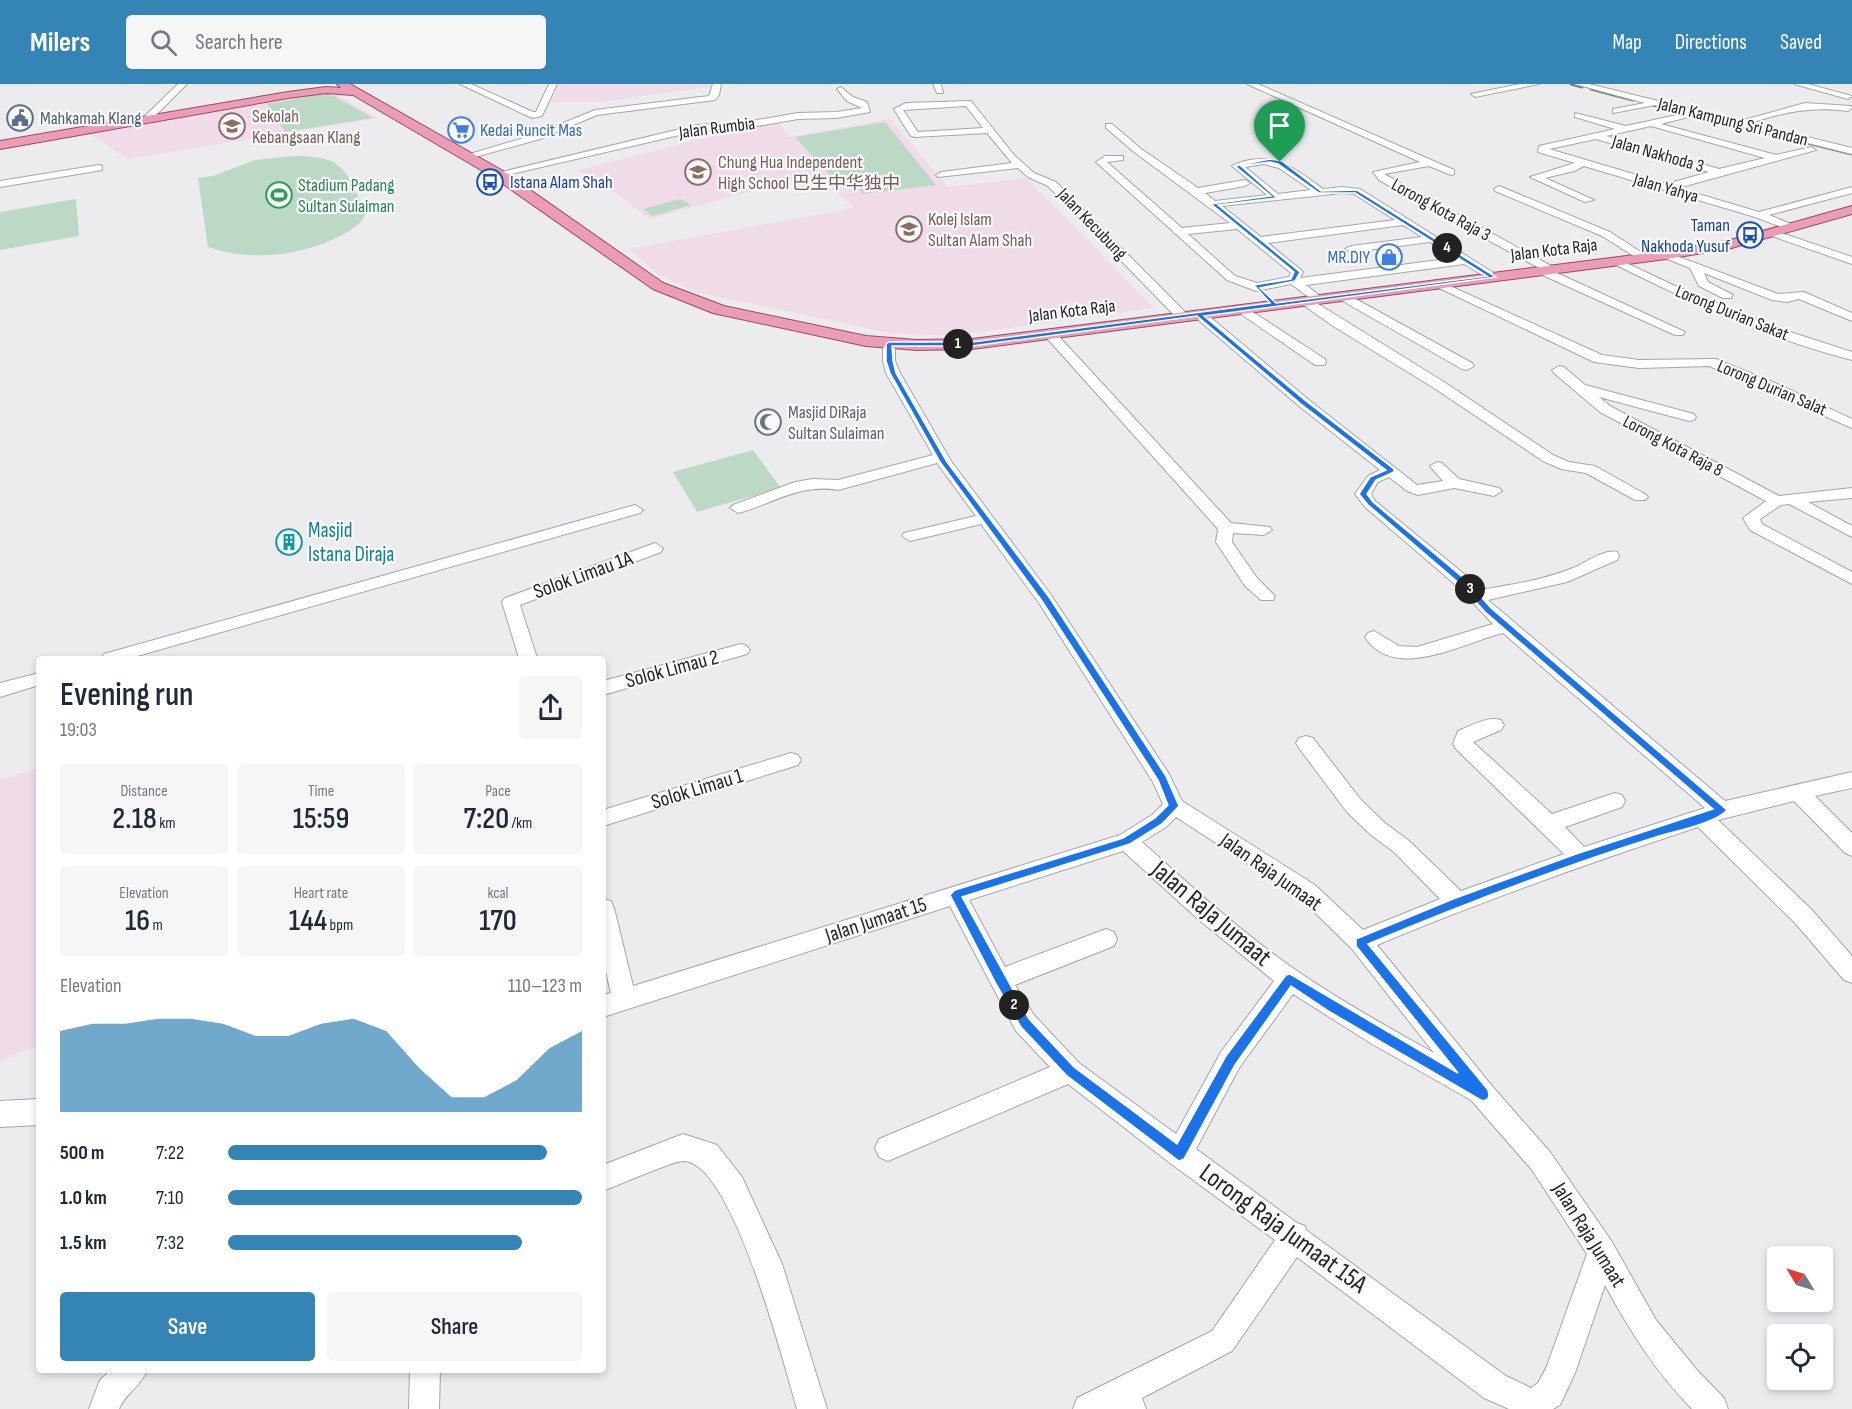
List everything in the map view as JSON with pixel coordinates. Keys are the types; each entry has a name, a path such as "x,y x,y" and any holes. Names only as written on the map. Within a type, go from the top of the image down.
{"main road":[{"path":"288,95 331,84"},
{"name":"Jalan Kota Raja","path":"342,84 498,174 658,286 718,310 782,325 889,344 972,344 1666,255 1728,245 1849,213"},
{"path":"0,145 288,95 326,90 353,92"}],"street":[{"path":"146,120 183,84"},
{"path":"464,84 528,114 539,114 553,84"},
{"path":"468,156 537,137 595,113 712,98 715,95 717,84"},
{"path":"1251,84 1451,172"},
{"path":"1475,94 1535,84"},
{"name":"Jalan Kampung Sri Pandan","path":"1579,84 1652,104 1852,151"},
{"path":"1798,84 1852,97"},
{"path":"1813,88 1828,84"},
{"name":"Jalan Rumbia","path":"498,174 697,128 740,126 795,113 836,115 867,110 864,104 850,99 841,88"},
{"path":"820,114 850,99"},
{"path":"1782,100 1802,105"},
{"name":"Jalan Kecubung","path":"989,130 917,135 913,133 898,109 906,106 965,102 1020,165 1031,175 1052,184 1182,316"},
{"path":"1616,111 1652,104"},
{"path":"1740,124 1802,105 1823,104 1848,108"},
{"path":"1596,136 1693,114"},
{"path":"1578,115 1626,129"},
{"path":"1650,123 1777,159"},
{"path":"1109,126 1137,150 1213,204 1297,272 1296,281 1312,300 1337,323 1439,385 1548,458 1566,466 1590,469 1640,497"},
{"name":"Jalan Yahya","path":"1596,136 1541,150 1759,215 1792,228"},
{"name":"Jalan Nakhoda 3","path":"1596,136 1719,172"},
{"path":"1833,147 1852,140"},
{"path":"1666,188 1719,172 1811,150"},
{"path":"1120,158 1105,159 1101,162 1231,278 1256,287 1275,305"},
{"path":"1276,197 1237,166 1270,161 1280,162 1320,192"},
{"name":"Lorong Kota Raja 3","path":"1428,163 1378,172 1382,178 1547,270"},
{"path":"1583,164 1535,177 1589,200"},
{"path":"941,175 1020,165"},
{"path":"0,184 99,168"},
{"path":"1195,192 1245,183"},
{"path":"1499,189 1606,234 1644,258"},
{"path":"1759,215 1852,189"},
{"path":"1213,204 1320,192 1356,191 1493,277"},
{"path":"1258,240 1405,222"},
{"path":"1178,232 1240,225"},
{"path":"1328,231 1382,272"},
{"path":"1773,233 1852,261"},
{"path":"1351,249 1432,239"},
{"path":"1666,255 1776,297 1787,298 1800,295 1852,317"},
{"path":"1256,287 1467,260"},
{"name":"Lorong Durian Sakat","path":"1616,261 1671,288 1739,316 1791,337 1852,357"},
{"path":"1695,266 1703,284 1727,295"},
{"path":"1547,270 1679,332"},
{"name":"Lorong Durian Salat","path":"1439,284 1584,354 1608,362 1639,364 1711,362 1775,388 1852,424"},
{"path":"1343,296 1467,366"},
{"path":"1242,309 1320,362"},
{"path":"1199,314 1304,403 1412,488 1418,490 1454,483 1494,491"},
{"path":"1049,333 1226,528 1264,530"},
{"path":"889,344 889,361 893,373 941,457 1046,599 1162,779 1174,806"},
{"path":"1583,381 1607,367 1608,362"},
{"name":"Lorong Kota Raja 8","path":"1559,370 1583,381 1605,410 1852,532"},
{"path":"1583,381 1689,417"},
{"path":"1509,434 1504,439 1517,454"},
{"path":"738,507 802,485 822,481 838,486 941,457"},
{"path":"1437,466 1454,483"},
{"path":"1391,471 1373,479 1363,494 1370,504 1446,567 1712,814 1852,973"},
{"path":"1852,493 1784,500 1750,518 1756,527 1852,579"},
{"path":"117,656 635,510"},
{"path":"910,536 985,518"},
{"path":"1226,528 1224,542 1251,582 1267,596"},
{"name":"Solok Limau 1A","path":"527,656 511,602 655,548"},
{"path":"1476,596 1527,588 1558,580 1583,572 1611,556"},
{"path":"1374,636 1385,647 1396,652 1407,653 1426,651 1477,633 1507,626"},
{"name":"Solok Limau 2","path":"606,687 741,650"},
{"path":"0,690 36,680"},
{"path":"1494,725 1465,736 1463,744 1564,841"},
{"path":"1306,743 1354,806 1378,829 1401,846 1433,878 1446,905"},
{"name":"Solok Limau 1","path":"606,817 791,760"},
{"path":"1564,841 1712,814 1852,780"},
{"path":"1799,793 1852,847"},
{"path":"1360,942 1446,905 1564,841 1615,801"},
{"name":"Jalan Jumaat 15","path":"614,1003 1127,841 1159,821 1174,806"},
{"name":"Jalan Raja Jumaat","path":"1174,806 1307,891 1360,942 1483,1095 1541,1161 1602,1252 1646,1330 1685,1380 1713,1409"},
{"name":"Jalan RaJa Jumaat","path":"1127,841 1186,896 1290,979 1334,1008 1483,1095"},
{"name":"Lorong Raja Jumaat 15A","path":"955,895 1025,1023 1070,1071 1179,1154 1295,1236 1495,1387 1532,1404 1549,1394 1560,1373 1602,1252"},
{"path":"606,934 614,1003"},
{"path":"1000,980 1106,939"},
{"path":"1179,1154 1230,1060 1290,979"},
{"path":"888,1148 1070,1071"},
{"path":"0,1114 36,1112"},
{"path":"606,1177 683,1148 708,1155 732,1187 768,1264 812,1409"},
{"path":"1088,1409 1127,1400 1222,1341 1295,1236"},
{"path":"104,1409 111,1391 129,1373"},
{"path":"424,1373 424,1409"}],"shaded area":[{"path":"559,84 712,84 710,87 600,102 551,102"},
{"name":"Sekolah Kebangsaan Klang","path":"331,92 378,118 127,159 90,134"},
{"name":"Kolej Islam Sultan Alam Shah","path":"890,119 948,187 1026,178 1154,308 951,336 890,333 695,292 658,274 629,249 854,208 816,174 649,219 623,198 577,170 777,120 789,137"},
{"path":"36,768 36,1046 0,1061 0,780"}],"green space":[{"path":"328,93 373,118 285,132 267,104"},
{"path":"885,122 936,185 862,194 855,181 837,183 795,137"},
{"name":"Stadium Padang Sultan Sulaiman","path":"293,156 324,159 334,162 341,168 353,185 366,212 360,222 348,232 294,252 241,254 208,247 198,178 213,176 255,160"},
{"path":"76,199 79,236 0,250 0,212"},
{"path":"680,199 691,205 653,216 643,209"},
{"path":"753,450 781,488 697,512 673,472"}],"waterway":[{"path":"1571,84 1582,87"},
{"path":"1591,89 1633,100"},
{"path":"1649,104 1677,111"},
{"path":"1690,114 1852,154"}],"place":[{"name":"Mahkamah Klang","path":"20,118"},
{"name":"Sekolah Kebangsaan Klang","path":"232,126"},
{"name":"Kedai Runcit Mas","path":"461,130"},
{"name":"Chung Hua Independent High School 巴生中华独中","path":"698,172"},
{"name":"Istana Alam Shah","path":"490,182"},
{"name":"Stadium Padang Sultan Sulaiman","path":"279,195"},
{"name":"Kolej Islam Sultan Alam Shah","path":"909,229"},
{"name":"Taman Nakhoda Yusuf","path":"1750,235"},
{"name":"MR.DIY","path":"1389,257"},
{"name":"Masjid DiRaja Sultan Sulaiman","path":"768,422"},
{"name":"Masjid Istana Diraja","path":"289,542"}],"route":[{"path":"1280,162 1270,161 1237,166 1276,197 1213,204 1297,272 1293,280 1256,287 1256,289 1275,305 1095,327 972,344 889,344 889,361 893,373 944,462 1046,599 1162,779 1174,806 1159,821 1127,841 955,895 1025,1023 1070,1071 1179,1154 1230,1060 1290,979 1334,1008 1483,1095 1360,942 1580,857 1721,810 1488,610 1463,582 1420,544 1370,504 1363,494 1373,479 1391,471 1304,403 1287,387 1275,378 1199,314 1493,277 1356,191 1320,192 1280,162"}]}
